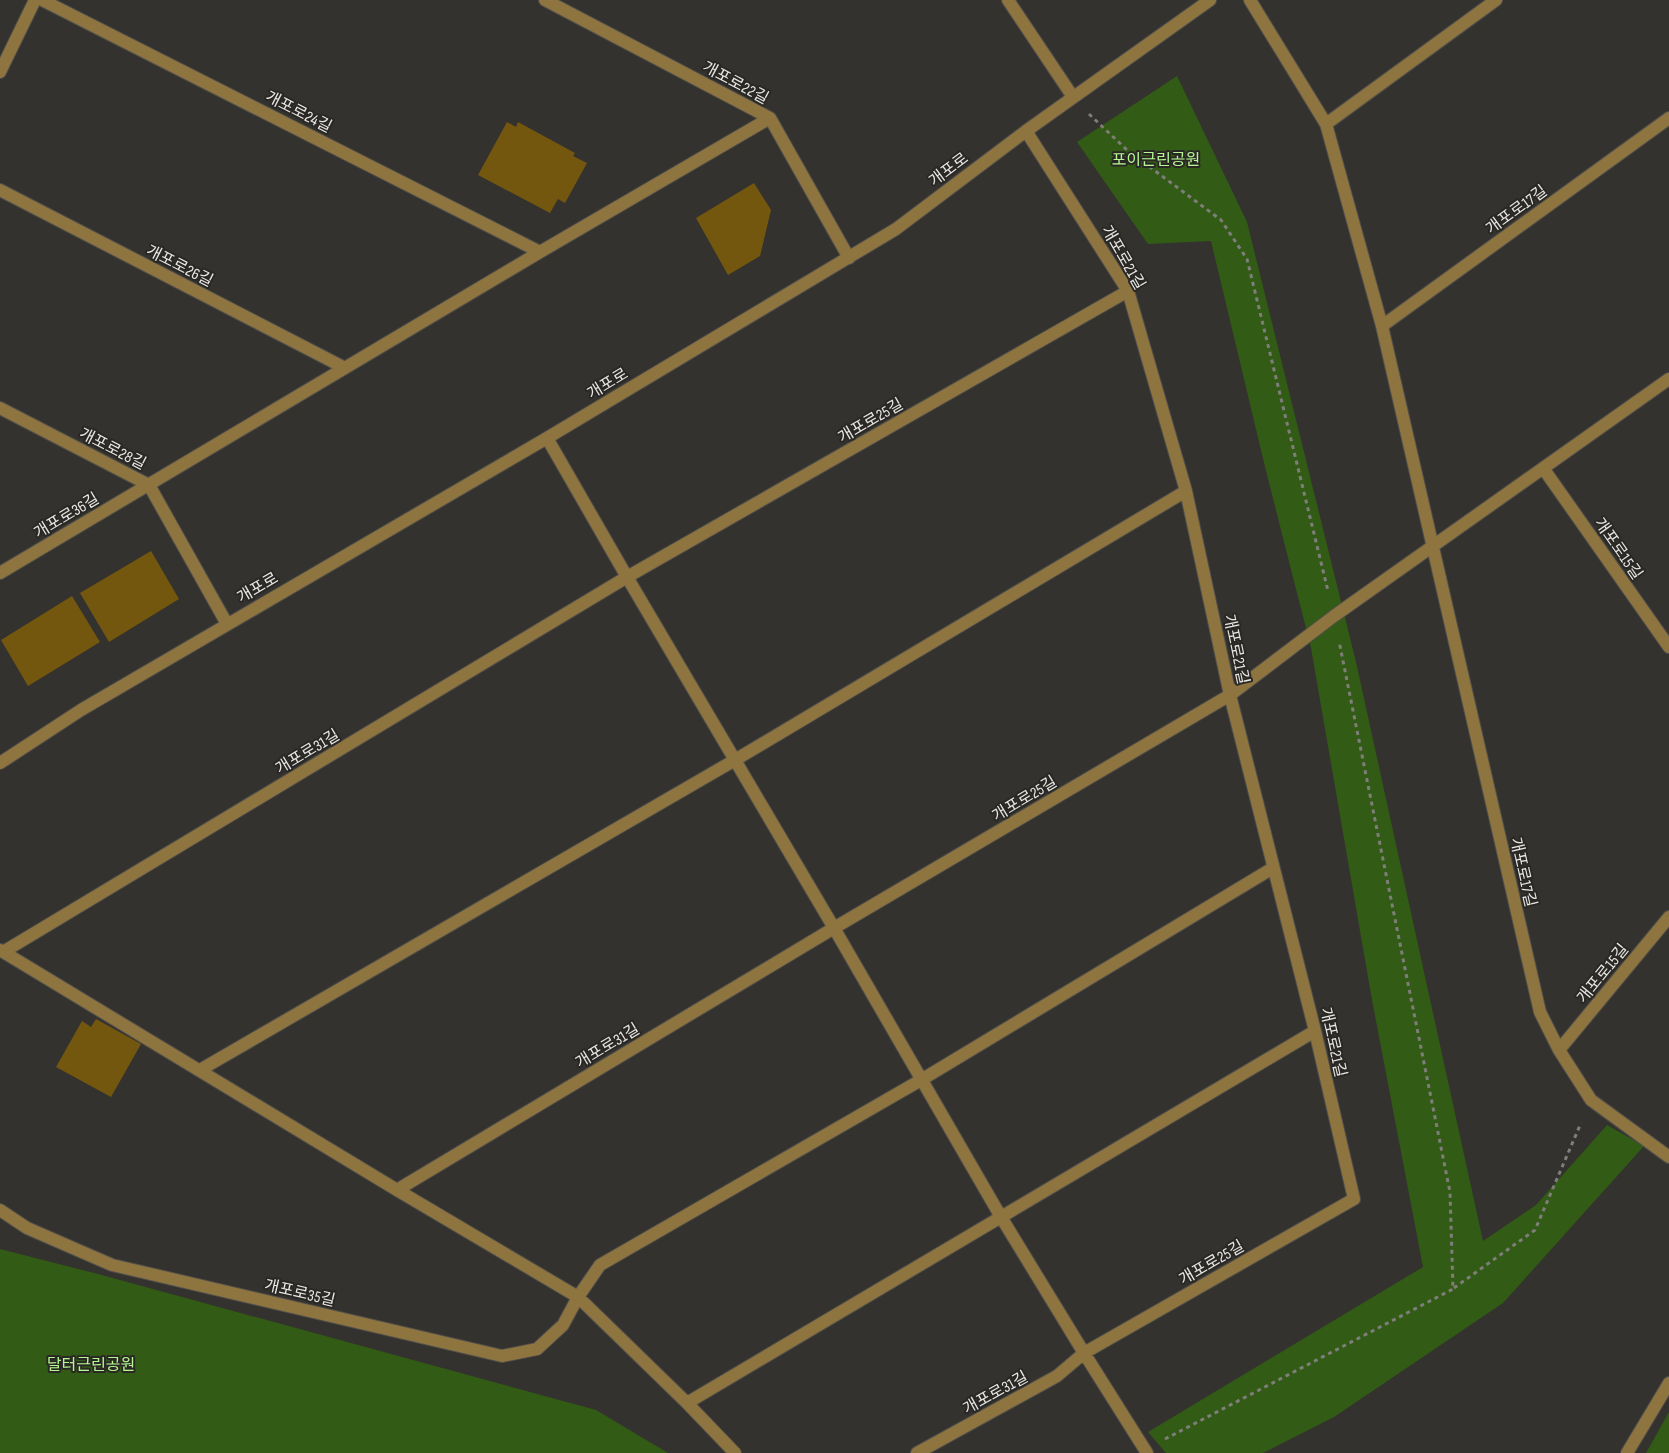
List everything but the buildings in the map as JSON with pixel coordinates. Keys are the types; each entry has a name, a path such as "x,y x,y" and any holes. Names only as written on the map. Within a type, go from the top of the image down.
{"street":[{"path":"0,72 35,0"},
{"name":"개포로24길","path":"42,0 540,252"},
{"name":"개포로22길","path":"546,0 770,118 849,258"},
{"path":"1008,0 1073,97"},
{"name":"개포로","path":"0,763 81,710 547,438 896,229 1026,131 1210,0"},
{"name":"개포로17길","path":"1250,0 1326,124 1382,326 1540,1012 1560,1050 1591,1100 1669,1157"},
{"path":"1326,124 1496,0"},
{"name":"개포로36길","path":"0,573 540,252 770,118"},
{"name":"개포로17길","path":"1382,326 1669,118"},
{"name":"개포로21길","path":"1026,131 1128,291 1186,491 1230,695 1315,1030 1354,1199"},
{"name":"개포로26길","path":"0,190 345,368"},
{"name":"개포로25길","path":"627,577 1128,291"},
{"path":"1433,547 1669,379"},
{"name":"개포로28길","path":"0,408 149,485 227,624"},
{"path":"547,438 1001,1217 1146,1452"},
{"name":"개포로15길","path":"1543,468 1669,648"},
{"path":"200,1070 735,760 1186,491"},
{"name":"개포로25길","path":"834,928 1230,695 1334,616 1433,547"},
{"name":"개포로31길","path":"627,577 2,951 578,1297 687,1403 735,1453"},
{"path":"578,1297 600,1265 921,1080 1274,868"},
{"name":"개포로15길","path":"1560,1050 1669,917"},
{"name":"개포로31길","path":"397,1190 834,928"},
{"path":"687,1403 1315,1030"},
{"name":"개포로25길","path":"1084,1353 1354,1199"},
{"name":"개포로35길","path":"0,1210 27,1228 112,1265 502,1356 537,1349 563,1325 578,1297"},
{"name":"개포로31길","path":"917,1453 1057,1376 1084,1353"},
{"path":"1628,1453 1669,1383"}],"path":[{"path":"1073,97 1127,150 1221,220 1247,259 1334,616 1450,1192 1453,1289"},
{"path":"1146,1452 1453,1289 1535,1230 1591,1100"}],"green space":[{"name":"포이근린공원","path":"1177,76 1247,222 1356,662 1483,1241 1536,1205 1607,1125 1644,1146 1503,1303 1334,1417 1263,1453 1166,1453 1148,1432 1423,1267 1372,1000 1311,648 1211,241 1148,244 1077,142"},
{"name":"달터근린공원","path":"0,1249 596,1410 668,1453 0,1453"},
{"path":"1669,1412 1669,1453 1646,1453"}]}
